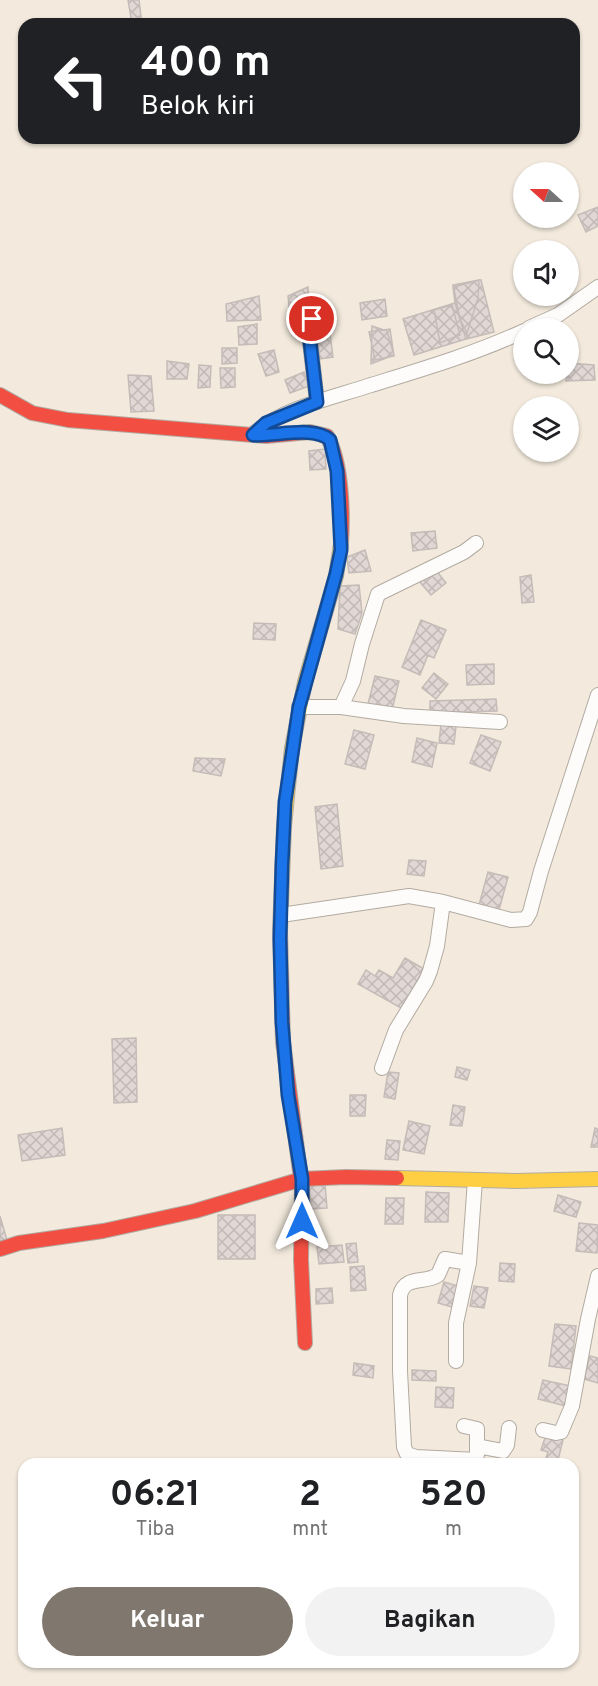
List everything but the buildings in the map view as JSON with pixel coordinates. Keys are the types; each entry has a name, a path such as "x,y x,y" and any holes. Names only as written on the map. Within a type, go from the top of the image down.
{"street":[{"path":"551,318 598,287"},
{"path":"314,310 309,333 317,402"},
{"path":"253,435 266,423 317,402 448,362 513,335"},
{"path":"0,395 32,413 68,420 266,436 310,432 322,434 330,440 337,471 341,550 299,707 285,802 281,915 284,1055 302,1179 305,1343"},
{"path":"341,706 353,681 378,594 464,552 476,543"},
{"path":"281,915 409,896 443,902 511,920 526,919 598,695"},
{"path":"299,707 341,706 404,716 500,722"},
{"path":"382,1068 396,1030 430,971 437,946 443,902"},
{"path":"0,1249 19,1243 103,1231 195,1211 302,1179 346,1177 556,1181 598,1179"},
{"path":"456,1361 456,1323 469,1263 475,1180"},
{"path":"469,1263 445,1259 438,1275 428,1280 412,1281 404,1286 400,1295 404,1447 407,1454 416,1457 477,1457 504,1451 509,1428"},
{"path":"543,1430 561,1432 572,1406 598,1276"},
{"path":"464,1426 477,1429 477,1457"}],"traffic: slow":[{"path":"280,931 284,826 292,748 305,682 336,576 341,544"},
{"path":"397,1178 516,1181 598,1179"}],"traffic: jam":[{"path":"0,395 32,413 68,420 266,436 310,432 327,436 339,474 341,544"},
{"path":"280,931 283,1042 302,1187 301,1260 305,1343"},
{"path":"0,1249 19,1243 103,1231 195,1211 302,1179 397,1178"}],"route":[{"path":"302,1221 302,1179 288,1095 282,1022 280,939 282,865 285,802 299,707 341,550 337,471 333,446 327,436 310,432 253,435 266,423 317,402 309,333 312,319"}]}
